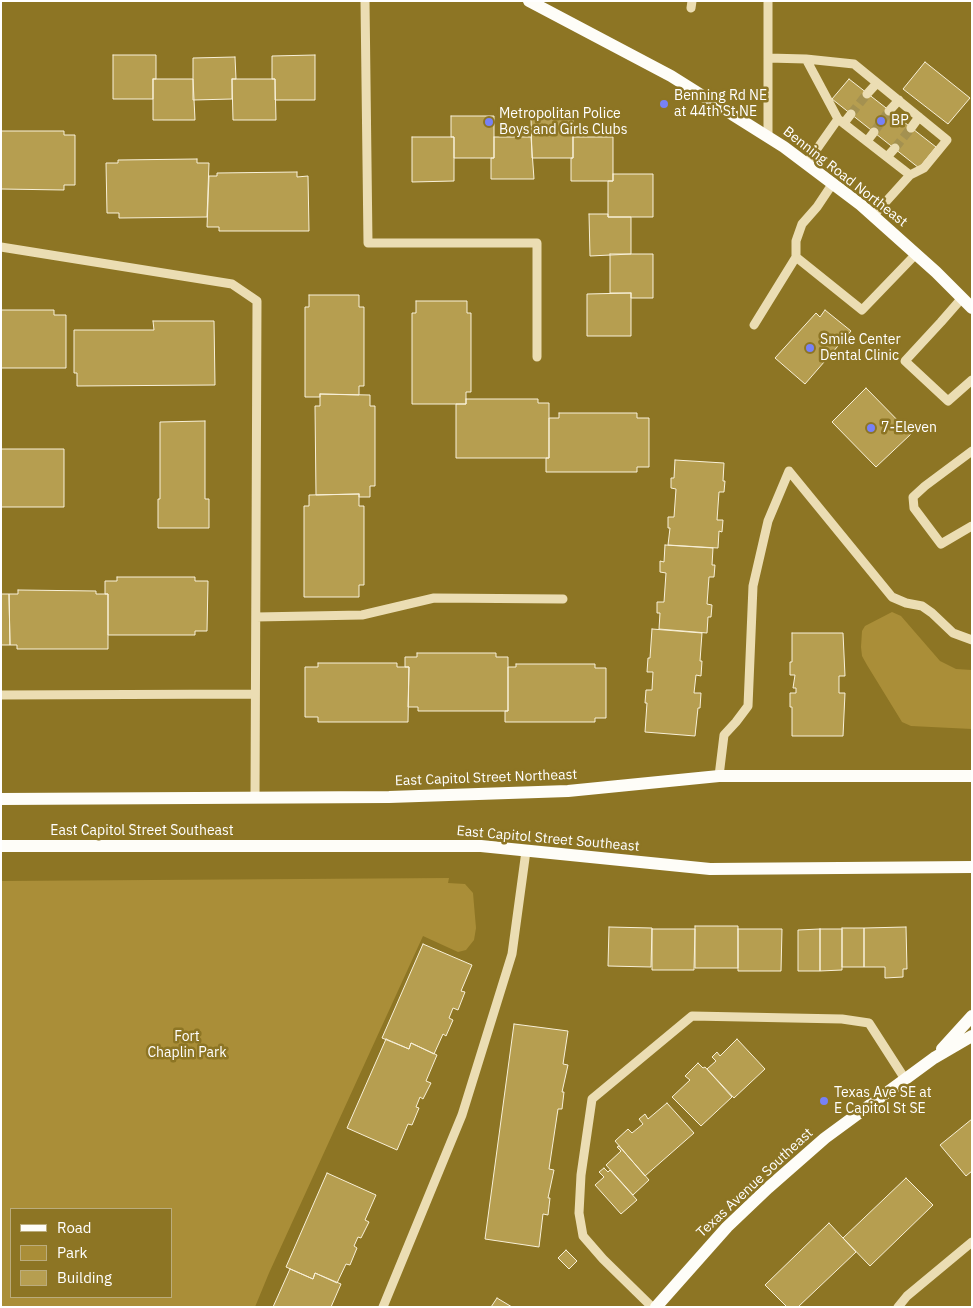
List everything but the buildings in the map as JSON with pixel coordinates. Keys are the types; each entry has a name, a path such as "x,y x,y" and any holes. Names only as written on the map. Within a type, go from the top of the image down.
{"main road":[{"name":"Benning Road Northeast","path":"529,1 671,76 768,136 807,163 873,216 972,308"},
{"name":"East Capitol Street Northeast","path":"1,799 389,798 568,791 719,776 972,776"},
{"name":"East Capitol Street Southeast","path":"1,846 480,846 710,869 972,867"},
{"name":"Texas Avenue Southeast","path":"934,1058 972,1016"},
{"name":"Texas Avenue Southeast","path":"654,1307 727,1228 768,1188 825,1138 934,1058 972,1036"}],"street":[{"path":"365,1 368,243 538,243 536,357"},
{"path":"768,1 768,136"},
{"path":"768,58 806,58 854,64 947,140 924,168 910,175 873,216"},
{"path":"806,58 841,121 910,175"},
{"path":"867,94 878,83"},
{"path":"889,111 899,100"},
{"path":"807,163 841,121 852,114"},
{"path":"911,128 919,117"},
{"path":"867,141 874,132"},
{"path":"887,157 895,148"},
{"path":"754,325 796,257 796,241 802,224 817,207 833,183"},
{"path":"1,247 232,284 256,301 255,798"},
{"path":"796,257 862,310 916,254"},
{"path":"962,298 905,361 948,401 972,380"},
{"path":"972,451 913,497 914,508 940,544 972,526"},
{"path":"719,776 724,735 748,706 753,586 768,521 789,471 892,597 906,603 922,606 953,633 972,640"},
{"path":"256,617 362,615 434,598 563,598"},
{"path":"1,694 255,694"},
{"path":"383,1307 465,1106 512,954 526,851"},
{"path":"654,1307 603,1259 583,1236 579,1203 592,1099 692,1016 842,1019 869,1023 905,1079"},
{"path":"898,1307 906,1296 972,1242"}],"green space":[{"path":"892,612 901,616 940,661 956,669 972,670 972,729 911,726 902,722 862,656 861,647 862,631 865,626"},
{"name":"Fort Chaplin Park","path":"449,878 448,883 465,884 473,893 476,928 474,940 466,950 458,952 423,936 255,1307 1,1307 1,881"}],"tunnel":[{"path":"851,114 867,94"},
{"path":"874,132 889,111"},
{"path":"895,148 911,128"}],"place":[{"name":"Benning Rd NE at 44th St NE","path":"664,104"},
{"name":"BP","path":"881,121"},
{"name":"Metropolitan Police Boys and Girls Clubs","path":"489,122"},
{"name":"Smile Center Dental Clinic","path":"810,348"},
{"name":"7-Eleven","path":"871,428"},
{"name":"Texas Ave SE at E Capitol St SE","path":"824,1101"}]}
